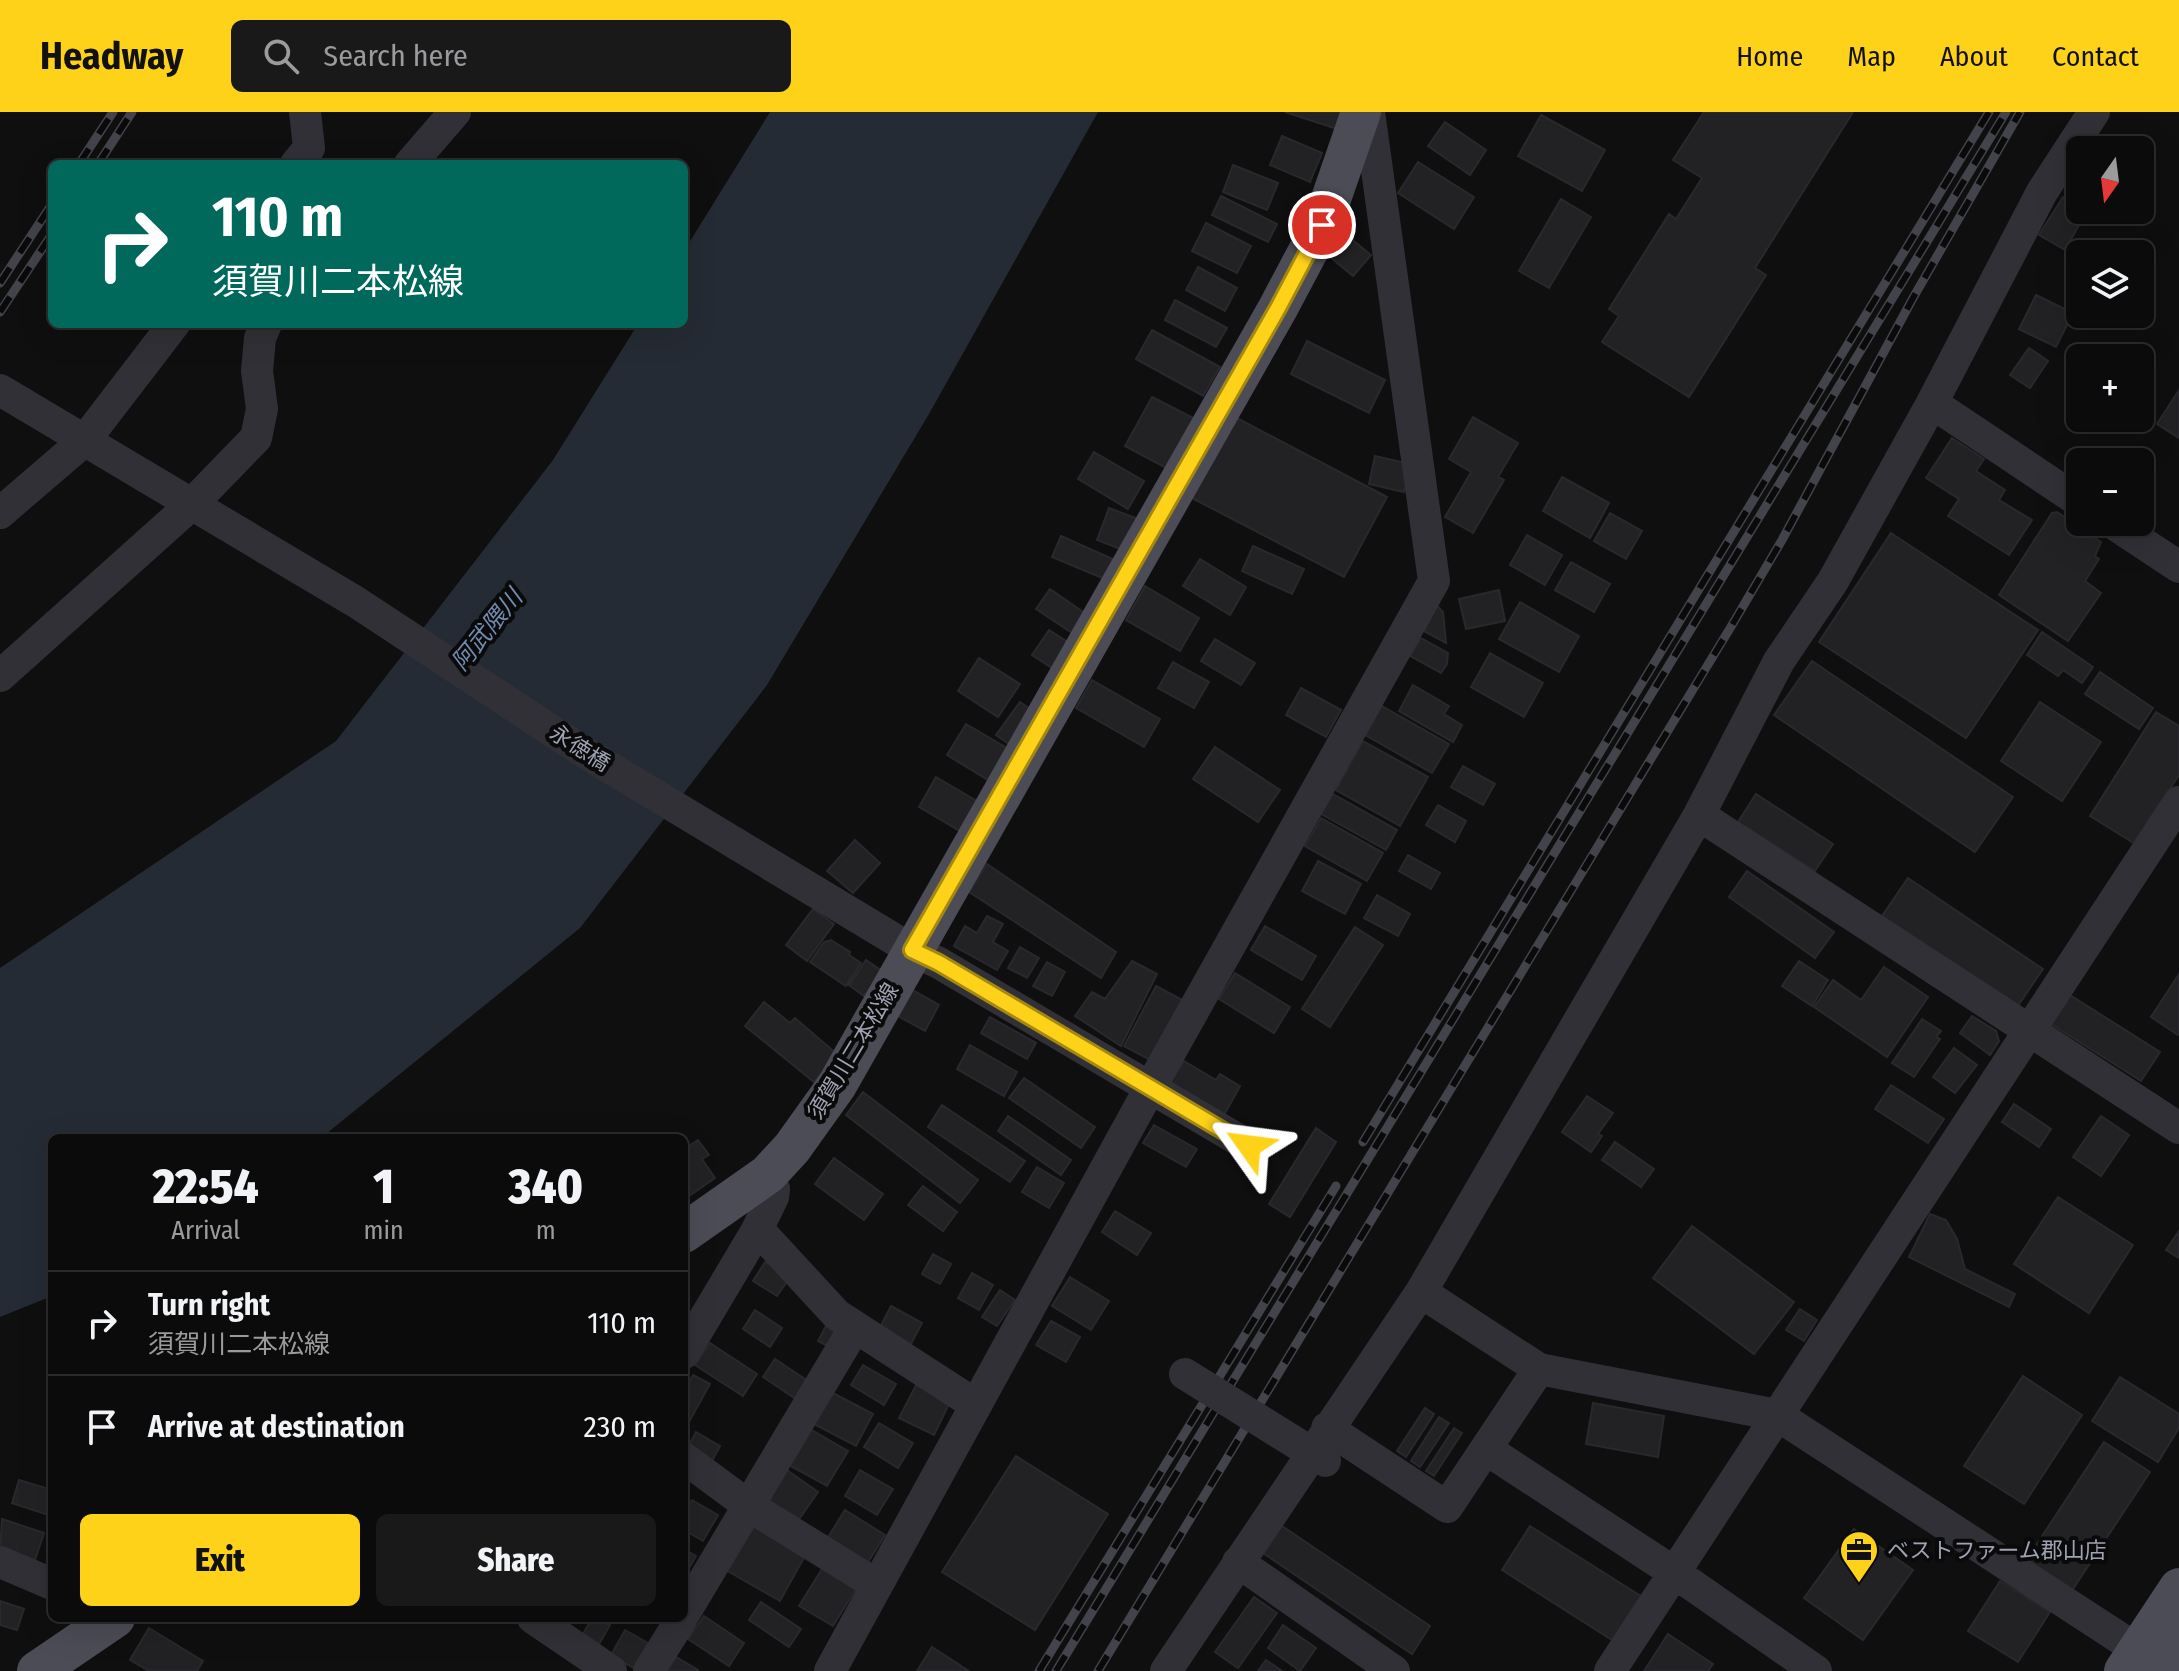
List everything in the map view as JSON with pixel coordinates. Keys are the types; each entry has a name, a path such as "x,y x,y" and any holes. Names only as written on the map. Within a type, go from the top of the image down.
{"main road":[{"name":"須賀川二本松線","path":"688,1230 768,1174 792,1148 837,1085 1293,281 1322,225 1361,112"},
{"path":"2140,1664 2179,1588"},
{"path":"37,1671 108,1622"},
{"path":"2140,1664 2179,1642"}],"street":[{"path":"299,160 309,148 305,112"},
{"path":"413,160 455,112"},
{"path":"830,1671 1150,1088 1434,581 1369,112"},
{"path":"1166,1671 1421,1292 1699,815 1762,691 1833,581 1932,403 2042,192 2094,112"},
{"path":"0,513 85,440 171,328"},
{"path":"0,676 192,504 256,438 262,409 257,371 260,338 264,328"},
{"name":"永徳橋","path":"0,390 356,602 584,752 912,950 1249,1146"},
{"path":"1932,403 2066,493"},
{"path":"2132,536 2179,567"},
{"path":"1610,1671 2179,802"},
{"path":"1699,815 2179,1128"},
{"path":"688,1346 756,1232 773,1197 774,1189 768,1174"},
{"path":"756,1232 765,1237 837,1315 976,1405"},
{"path":"1421,1292 1539,1369 1777,1415 2140,1664"},
{"path":"688,1608 855,1327"},
{"path":"1327,1428 1447,1507 1539,1369"},
{"path":"1185,1374 1325,1461"},
{"path":"1486,1449 1675,1573 1816,1671"},
{"path":"688,1461 749,1506 877,1585"},
{"path":"0,1562 48,1582"},
{"path":"1238,1562 1394,1671"},
{"path":"539,1622 611,1671"},
{"path":"649,1671 679,1622"}],"water":[{"name":"阿武隈川","path":"770,112 1098,112 929,414 767,685 580,928 326,1134 48,1134 48,1298 0,1317 0,968 336,741 553,460 636,328 688,328 688,245"}],"building":[{"path":"1285,112 1342,112 1337,129"},
{"path":"1704,112 1853,112 1755,268 1766,275 1689,397 1602,342 1619,316 1609,309 1669,214 1676,219 1702,178 1673,160"},
{"path":"1541,115 1605,150 1582,191 1518,156"},
{"path":"1445,122 1486,150 1470,175 1428,146"},
{"path":"1282,136 1322,153 1310,182 1270,165"},
{"path":"1418,162 1474,197 1454,229 1398,193"},
{"path":"1233,165 1278,183 1267,210 1223,192"},
{"path":"1221,196 1277,224 1268,242 1212,215"},
{"path":"2063,197 2066,199 2066,224 2080,224 2071,240 2066,240 2065,250 2039,235"},
{"path":"1561,199 1591,217 1549,288 1519,271"},
{"path":"1206,223 1251,246 1237,273 1192,251"},
{"path":"1342,231 1371,255 1353,276 1324,252"},
{"path":"1198,267 1237,288 1225,311 1186,290"},
{"path":"2036,295 2066,310 2066,327 2056,347 2019,329"},
{"path":"1175,300 1227,328 1216,347 1165,320"},
{"path":"1152,330 1220,367 1203,396 1136,359"},
{"path":"1307,341 1385,380 1369,413 1291,374"},
{"path":"2029,348 2048,361 2030,388 2010,375"},
{"path":"2179,390 2179,438 2157,424"},
{"path":"1152,397 1197,420 1170,470 1125,446"},
{"path":"1233,416 1387,497 1344,577 1190,497"},
{"path":"1473,417 1518,443 1498,477 1504,480 1473,533 1445,517 1471,472 1449,459"},
{"path":"1952,438 1984,459 1976,471 2005,490 1999,500 2032,520 2009,555 1948,516 1959,499 1926,478"},
{"path":"1094,452 1144,481 1128,509 1078,479"},
{"path":"1375,456 1410,464 1404,492 1369,484"},
{"path":"1562,477 1609,503 1590,538 1543,511"},
{"path":"1109,508 1141,520 1128,552 1097,540"},
{"path":"2057,512 2066,518 2066,536 2092,536 2101,542 2095,556 2099,559 2085,581 2101,593 2068,641 1999,595 2052,513"},
{"path":"1610,513 1642,531 1626,559 1594,541"},
{"path":"1891,533 2038,630 1966,738 1819,642"},
{"path":"1527,535 1562,555 1545,585 1510,565"},
{"path":"1061,536 1117,561 1109,581 1052,557"},
{"path":"1253,546 1304,569 1292,594 1242,571"},
{"path":"1200,559 1246,587 1230,615 1183,586"},
{"path":"1571,562 1610,584 1594,612 1555,590"},
{"path":"1145,586 1199,618 1180,651 1126,620"},
{"path":"1050,589 1086,614 1072,633 1036,609"},
{"path":"1499,590 1505,621 1466,629 1459,599"},
{"path":"1520,602 1579,636 1559,672 1499,639"},
{"path":"1437,606 1443,612 1446,643 1424,631"},
{"path":"1049,630 1071,644 1055,670 1032,655"},
{"path":"2042,632 2093,667 2082,683 2063,670 2058,676 2027,655"},
{"path":"1421,638 1448,653 1447,664 1441,673 1410,656"},
{"path":"1215,639 1255,663 1241,685 1201,661"},
{"path":"1490,653 1543,683 1524,717 1471,687"},
{"path":"979,658 1020,684 998,717 958,691"},
{"path":"1812,661 2013,797 1975,852 1774,715"},
{"path":"1173,662 1209,682 1194,708 1158,688"},
{"path":"2100,672 2153,708 2139,729 2085,694"},
{"path":"1092,680 1160,719 1144,747 1076,708"},
{"path":"1413,685 1449,706 1444,714 1462,725 1453,742 1399,711"},
{"path":"1301,688 1341,710 1326,737 1286,715"},
{"path":"1020,702 1033,711 1009,744 996,735"},
{"path":"2040,702 2101,742 2062,801 2001,761"},
{"path":"1382,706 1449,744 1432,773 1365,735"},
{"path":"2156,712 2179,726 2179,775 2135,844 2090,816"},
{"path":"966,724 1007,748 988,780 947,755"},
{"path":"1363,741 1428,777 1400,826 1336,790"},
{"path":"1215,747 1280,790 1258,822 1193,779"},
{"path":"1463,766 1495,784 1483,805 1451,787"},
{"path":"936,777 977,801 960,831 919,807"},
{"path":"1333,794 1397,830 1386,850 1321,814"},
{"path":"1756,794 1833,844 1815,871 1738,822"},
{"path":"1438,805 1466,821 1455,842 1426,825"},
{"path":"1321,818 1383,853 1367,881 1305,846"},
{"path":"855,840 880,863 853,893 827,871"},
{"path":"1408,855 1440,873 1431,889 1399,871"},
{"path":"1318,861 1361,884 1345,914 1302,891"},
{"path":"987,864 1116,952 1101,978 969,892"},
{"path":"1747,871 1834,932 1815,958 1729,897"},
{"path":"1908,878 2043,969 2017,1007 1882,916"},
{"path":"1377,895 1410,914 1398,936 1364,918"},
{"path":"813,909 834,924 807,961 786,945"},
{"path":"987,916 1003,924 993,942 1008,951 997,970 954,946 965,926 977,933"},
{"path":"1265,926 1316,956 1302,980 1251,950"},
{"path":"1355,927 1383,945 1330,1027 1302,1009"},
{"path":"831,940 861,963 846,986 810,962 824,942"},
{"path":"1020,947 1039,958 1027,978 1008,968"},
{"path":"866,960 882,971 864,996 849,985"},
{"path":"1132,961 1157,974 1121,1046 1075,1016 1092,992 1105,999"},
{"path":"1799,961 1828,980 1812,1006 1782,986"},
{"path":"1047,962 1065,972 1052,996 1033,986"},
{"path":"1884,967 1928,997 1887,1057 1814,1007 1833,980 1861,1000"},
{"path":"1235,973 1290,1007 1274,1033 1219,999"},
{"path":"2179,974 2179,1034 2178,1035 2151,1017"},
{"path":"1156,986 1184,1001 1152,1061 1124,1046"},
{"path":"911,989 939,1005 925,1031 896,1015"},
{"path":"2070,995 2160,1052 2141,1081 2051,1024"},
{"path":"764,1002 790,1023 795,1018 837,1054 814,1082 745,1026"},
{"path":"1972,1016 1996,1031 1999,1041 1990,1055 1960,1033"},
{"path":"990,1017 1036,1043 1027,1059 981,1033"},
{"path":"1922,1019 1941,1031 1936,1037 1940,1039 1914,1077 1892,1063"},
{"path":"970,1045 1017,1072 1004,1096 957,1069"},
{"path":"1954,1048 1977,1065 1955,1093 1933,1077"},
{"path":"1184,1061 1216,1080 1220,1074 1240,1086 1224,1115 1170,1083"},
{"path":"1024,1078 1095,1127 1081,1148 1009,1098"},
{"path":"1891,1085 1944,1119 1928,1143 1875,1109"},
{"path":"863,1092 978,1180 960,1203 846,1115"},
{"path":"1587,1096 1613,1113 1598,1134 1602,1136 1591,1152 1562,1132"},
{"path":"2014,1104 2051,1129 2039,1147 2002,1122"},
{"path":"942,1105 1025,1161 1010,1182 928,1127"},
{"path":"1008,1116 1071,1160 1061,1175 998,1131"},
{"path":"2101,1116 2129,1135 2101,1176 2073,1157"},
{"path":"1154,1125 1197,1149 1186,1167 1143,1143"},
{"path":"1316,1128 1336,1142 1290,1217 1269,1204"},
{"path":"698,1140 709,1155 702,1159 715,1178 689,1196 688,1195 688,1146"},
{"path":"1615,1142 1654,1169 1641,1187 1602,1160"},
{"path":"834,1158 883,1194 864,1220 815,1184"},
{"path":"1037,1167 1064,1183 1049,1208 1022,1192"},
{"path":"923,1186 957,1212 943,1231 908,1205"},
{"path":"2058,1197 2133,1245 2089,1313 2014,1264"},
{"path":"1115,1211 1151,1233 1137,1255 1102,1232"},
{"path":"1930,1214 1946,1220 1957,1239 1965,1269 2015,1294 2009,1307 1909,1257"},
{"path":"1692,1226 1794,1302 1754,1354 1653,1278"},
{"path":"2179,1231 2179,1258 2166,1250"},
{"path":"933,1254 951,1264 940,1284 922,1274"},
{"path":"765,1262 790,1277 777,1296 753,1281"},
{"path":"972,1273 993,1285 979,1310 958,1298"},
{"path":"1070,1277 1109,1301 1091,1330 1052,1306"},
{"path":"1000,1290 1015,1300 997,1326 982,1317"},
{"path":"891,1306 922,1323 911,1344 880,1327"},
{"path":"1800,1309 1817,1320 1804,1341 1786,1330"},
{"path":"755,1310 782,1328 770,1347 743,1329"},
{"path":"1051,1321 1080,1337 1066,1362 1036,1345"},
{"path":"827,1324 842,1332 833,1349 818,1341"},
{"path":"710,1343 757,1374 743,1396 695,1365"},
{"path":"775,1359 811,1383 799,1401 763,1377"},
{"path":"863,1365 896,1384 884,1405 851,1385"},
{"path":"693,1375 710,1384 688,1424 688,1384"},
{"path":"2023,1376 2082,1415 2024,1504 1964,1466"},
{"path":"2120,1377 2179,1414 2179,1428 2158,1462 2092,1421"},
{"path":"916,1385 950,1402 934,1435 899,1418"},
{"path":"829,1391 873,1414 856,1446 812,1423"},
{"path":"1593,1403 1664,1416 1658,1457 1586,1444"},
{"path":"1425,1408 1434,1414 1406,1457 1397,1451"},
{"path":"1439,1417 1449,1423 1420,1467 1411,1461"},
{"path":"879,1423 913,1443 898,1468 864,1447"},
{"path":"1454,1428 1462,1433 1434,1476 1426,1471"},
{"path":"810,1429 848,1451 827,1486 789,1465"},
{"path":"696,1432 720,1446 709,1466 688,1455 688,1447"},
{"path":"2104,1442 2150,1472 2071,1592 2025,1562"},
{"path":"1016,1456 1108,1514 1035,1630 942,1572"},
{"path":"787,1470 818,1492 797,1522 766,1501"},
{"path":"860,1470 893,1489 877,1515 845,1496"},
{"path":"19,1480 48,1489 48,1515 12,1503"},
{"path":"692,1500 718,1515 703,1541 688,1532 688,1507"},
{"path":"845,1510 885,1535 865,1567 825,1542"},
{"path":"2,1519 44,1533 34,1563 0,1551"},
{"path":"750,1523 806,1554 780,1601 724,1569"},
{"path":"1279,1524 1430,1626 1412,1654 1260,1551"},
{"path":"1530,1526 1644,1598 1615,1642 1502,1570"},
{"name":"ベストファーム郡山店","path":"1854,1529 1913,1570 1863,1640 1804,1598"},
{"path":"688,1551 696,1556 688,1570"},
{"path":"825,1564 859,1584 833,1626 799,1606"},
{"path":"2000,1581 2050,1612 2018,1662 1968,1631"},
{"path":"1254,1597 1277,1613 1238,1668 1215,1652"},
{"path":"0,1601 24,1609 17,1630 0,1625"},
{"path":"761,1602 801,1629 789,1647 749,1620"},
{"path":"704,1616 744,1643 729,1666 688,1639"},
{"path":"590,1622 610,1625 599,1644 583,1634"},
{"path":"1283,1625 1316,1648 1300,1671 1268,1648"},
{"path":"149,1628 203,1661 197,1671 149,1671 130,1660"},
{"path":"625,1630 655,1647 639,1671 611,1655"},
{"path":"1668,1634 1713,1664 1708,1671 1644,1671"},
{"path":"932,1647 969,1671 917,1671"},
{"path":"668,1652 698,1670 698,1671 658,1671"},
{"path":"1266,1660 1282,1671 1258,1671"}],"railway":[{"path":"82,160 113,112"},
{"path":"101,160 132,112"},
{"path":"1363,1142 1989,112"},
{"path":"1056,1671 2006,112"},
{"path":"1098,1671 1732,625 2020,112"},
{"path":"0,283 48,210"},
{"path":"0,312 48,240"},
{"path":"1039,1671 1336,1186"}],"place":[{"name":"ベストファーム郡山店","path":"1859,1584"}],"route":[{"path":"1249,1146 912,950 1278,308 1322,225"}]}
